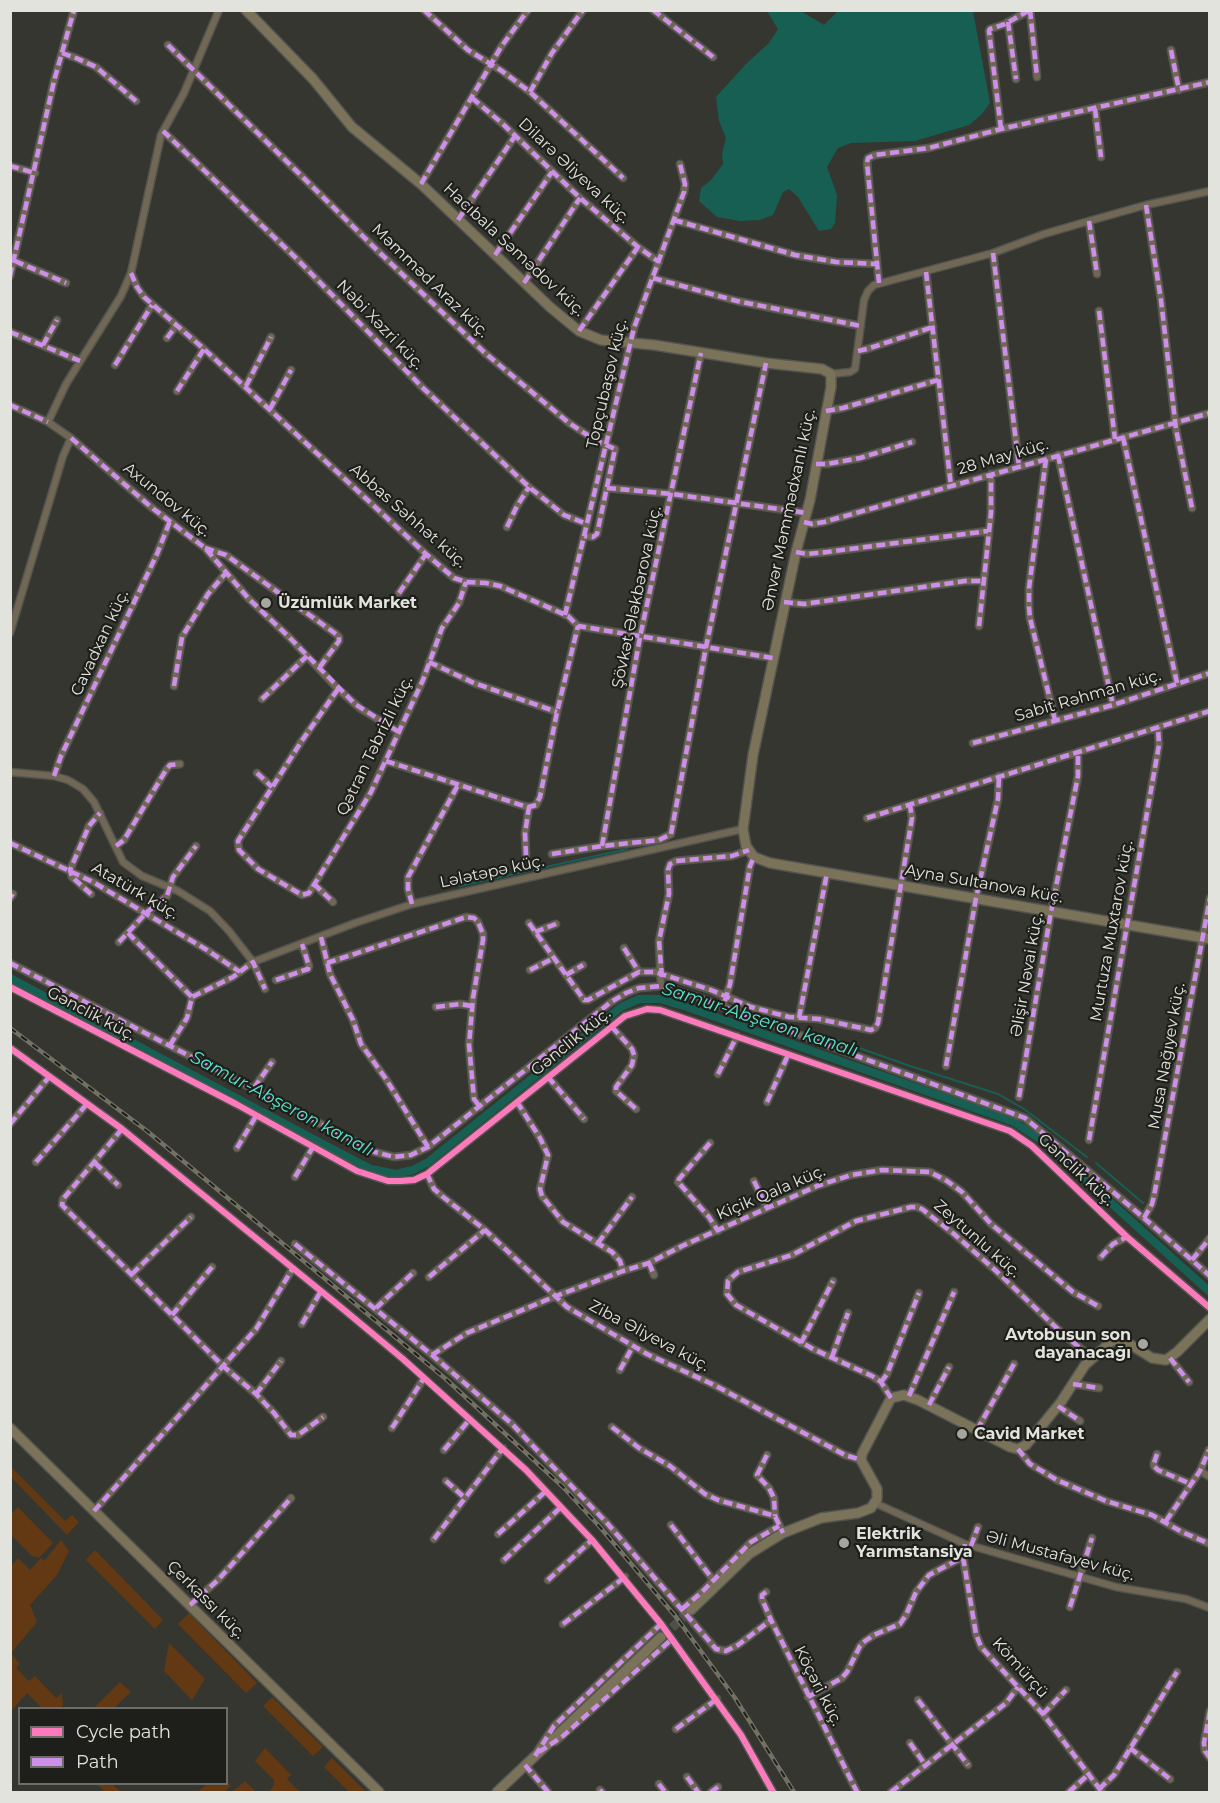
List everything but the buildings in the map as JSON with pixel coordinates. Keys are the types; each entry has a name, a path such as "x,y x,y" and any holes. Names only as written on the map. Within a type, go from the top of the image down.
{"street":[{"path":"10,276 74,10"},
{"path":"10,405 48,422 62,392 121,296 131,273 163,131 194,71 219,10"},
{"name":"Hacıbala Səmədov küç.","path":"246,10 313,79 352,127 421,184 524,283 579,331 601,340 654,345 766,363 822,369 831,374"},
{"path":"424,10 454,39 530,92 623,178"},
{"path":"530,92 552,53 583,10"},
{"path":"653,10 713,57"},
{"path":"421,184 490,65 526,11"},
{"path":"1001,129 990,29 1030,11 1038,77"},
{"path":"1008,22 1016,79"},
{"name":"Məmməd Araz küç.","path":"168,45 316,188 380,254 478,346 569,423 596,440 607,444"},
{"path":"1171,50 1179,90"},
{"path":"62,54 88,62 96,67 136,101"},
{"path":"879,283 868,158 875,155 929,148 1001,129 1209,82"},
{"name":"Dilarə Əliyeva küç.","path":"472,98 580,198 659,262"},
{"path":"1095,108 1101,157"},
{"name":"Nəbi Xəzri küç.","path":"163,131 298,260 430,395 529,487 564,515 587,524"},
{"path":"458,220 515,136"},
{"name":"Topçubaşov küç.","path":"565,615 637,317 659,262 685,184 680,164"},
{"path":"10,166 35,173"},
{"path":"495,255 552,172"},
{"path":"831,374 853,372 856,366 864,300 868,291 879,283 993,253 1044,234 1146,205 1209,191"},
{"path":"524,283 580,198"},
{"path":"1146,205 1161,300 1175,423 1192,508"},
{"path":"674,220 795,255 836,262 877,264"},
{"path":"1089,221 1097,274"},
{"path":"579,331 638,247"},
{"path":"993,253 1019,466"},
{"path":"15,261 66,283"},
{"path":"926,272 951,486"},
{"name":"Abbas Səhhət küç.","path":"131,273 136,287 152,305 246,386 454,578 466,582 493,584 565,615 578,626"},
{"path":"653,278 737,301 861,326"},
{"path":"115,365 152,305"},
{"path":"1099,311 1119,438 1177,683"},
{"path":"43,345 57,320"},
{"path":"167,338 176,326"},
{"path":"858,351 933,327"},
{"path":"10,332 80,362"},
{"path":"246,386 271,337"},
{"path":"177,391 204,349"},
{"name":"Şövkət Ələkbərova küç.","path":"602,846 640,637 701,353"},
{"path":"552,854 659,840 671,834 706,647 766,363"},
{"path":"270,409 291,370"},
{"name":"Ənvər Məmmədxanlı küç.","path":"751,854 743,829 755,743 784,602 806,518 832,381 831,374"},
{"path":"826,411 938,380"},
{"name":"28 May küç.","path":"607,488 736,503 806,518 812,524 1209,413"},
{"name":"Axundov küç.","path":"48,422 71,438 205,548 225,574 339,689 361,709 399,732"},
{"path":"10,633 63,456 71,438"},
{"path":"816,464 860,458 912,442"},
{"path":"584,536 593,537 597,534 616,453 615,449 607,444"},
{"path":"1058,455 1113,705"},
{"path":"1046,459 1029,588 1029,607 1055,720"},
{"path":"979,626 992,502 991,474"},
{"path":"507,527 529,487"},
{"name":"Cavadxan küç.","path":"54,776 61,756 157,554 170,521"},
{"path":"796,552 807,554 827,552 988,531"},
{"path":"205,548 226,555 339,637 339,641 319,668"},
{"path":"399,593 426,554"},
{"path":"174,686 180,645 185,630 212,589 225,574"},
{"path":"784,602 804,604 965,581 984,581"},
{"name":"Qətran Təbrizli küç.","path":"314,884 356,817 386,761 442,628 459,603 466,582"},
{"path":"386,761 529,807 536,806 540,797 557,712 578,626 773,658"},
{"path":"262,699 307,656"},
{"path":"429,662 474,683 557,712"},
{"name":"Sabit Rəhman küç.","path":"973,743 1113,705 1209,673"},
{"path":"333,902 314,884 309,893 302,895 258,869 237,846 272,787 339,689"},
{"path":"867,818 1209,711"},
{"name":"Murtuza Muxtarov küç.","path":"1089,1140 1159,745 1158,727"},
{"name":"Əlişir Nəvai küç.","path":"1019,1097 1051,912 1078,776 1078,752"},
{"path":"116,846 124,840 166,770 170,765 180,764"},
{"path":"10,772 54,776 68,780 89,794 123,862 142,876 190,897 210,911 254,962 265,989"},
{"path":"257,773 272,787"},
{"path":"946,1066 976,898 998,799 999,776"},
{"path":"412,904 408,877 458,785"},
{"path":"529,923 584,1000 588,1000 639,972 649,971 662,973 751,1007 871,1030 875,1028 901,885 912,818 910,805"},
{"path":"526,855 525,833 529,807"},
{"path":"91,894 72,877 70,870 86,830 100,813"},
{"name":"Lələtəpə küç.","path":"192,997 240,972 254,962 412,904 743,829"},
{"name":"Atatürk küç.","path":"10,843 70,870 146,913 240,972"},
{"path":"118,942 166,896 173,877 196,846"},
{"path":"661,987 660,941 669,894 670,864 676,861 751,854 726,997 722,1007"},
{"name":"Ayna Sultanova küç.","path":"751,854 770,863 1206,938"},
{"path":"799,1018 827,873"},
{"name":"Musa Nağıyev küç.","path":"1144,1218 1154,1196 1206,938 1209,898"},
{"path":"327,963 466,917 474,918 481,927 483,940 472,1006 469,1045 474,1099 480,1107"},
{"path":"535,932 556,924"},
{"path":"128,933 192,997 187,1018 170,1046"},
{"path":"321,937 334,983 353,1020 361,1044 391,1086 428,1147"},
{"path":"276,980 308,969 302,944"},
{"path":"624,948 639,972"},
{"path":"530,970 554,958"},
{"name":"Gənclik küç.","path":"10,963 375,1152 394,1157 417,1154 428,1147 611,1002 639,988 661,987 722,1007 1025,1118 1209,1276"},
{"path":"566,975 583,965"},
{"name":"Gənclik küç.","path":"10,987 357,1171 388,1181 414,1180 427,1174 625,1016 636,1011 660,1010 1010,1131 1032,1146 1127,1237 1209,1308"},
{"path":"436,1007 460,1004 472,1006"},
{"path":"612,1026 632,1049 634,1055 632,1065 616,1087 616,1091 636,1109"},
{"path":"718,1074 737,1035"},
{"path":"10,1048 122,1129 321,1291 503,1448 592,1540 661,1624 686,1661 717,1699 741,1735 773,1792"},
{"path":"767,1102 788,1055"},
{"path":"254,1088 272,1062"},
{"path":"10,1124 49,1077"},
{"path":"548,1077 584,1119"},
{"path":"517,1102 548,1155 540,1189 542,1196 564,1222 617,1257 623,1270"},
{"path":"36,1162 87,1104"},
{"path":"237,1148 256,1116"},
{"path":"122,1129 63,1199 62,1205 223,1366 256,1395 291,1435 294,1436 323,1417"},
{"path":"710,1143 678,1182 709,1217 718,1231"},
{"path":"295,1178 313,1147"},
{"path":"95,1163 118,1185"},
{"name":"Kiçik Qala küç.","path":"432,1355 467,1333 623,1270 649,1263 818,1186 870,1170 930,1172 947,1181 962,1192 981,1215 1073,1292 1098,1306"},
{"name":"Ziba Əliyeva küç.","path":"427,1174 434,1189 485,1230 567,1307 633,1346 845,1455 861,1460"},
{"path":"754,1181 767,1208"},
{"path":"598,1243 632,1197"},
{"name":"Zeytunlu küç.","path":"801,1343 736,1305 727,1294 728,1281 738,1272 792,1255 856,1221 911,1207 922,1209 954,1234 1092,1358"},
{"path":"132,1274 191,1217"},
{"path":"429,1277 485,1230"},
{"path":"1101,1257 1113,1244 1127,1237"},
{"path":"1192,1260 1209,1238"},
{"path":"295,1244 376,1308 512,1424 686,1610 712,1646 726,1651 738,1645 771,1620"},
{"path":"649,1263 654,1275"},
{"path":"172,1315 212,1267"},
{"path":"94,1511 256,1329 293,1268"},
{"path":"376,1308 413,1273"},
{"path":"833,1281 801,1343 881,1382 891,1398"},
{"path":"302,1324 321,1291"},
{"path":"909,1396 954,1292"},
{"path":"881,1382 887,1374 919,1293"},
{"path":"832,1357 848,1313"},
{"path":"1018,1449 1026,1445 1058,1406 1092,1358 1112,1341 1118,1340 1131,1344 1156,1360 1162,1361 1170,1358 1209,1319"},
{"path":"620,1370 633,1346"},
{"path":"1170,1358 1189,1382"},
{"path":"256,1395 281,1361"},
{"path":"977,1430 1014,1364"},
{"path":"929,1405 949,1367"},
{"path":"392,1428 424,1378"},
{"path":"1073,1384 1100,1388"},
{"path":"686,1610 752,1542 781,1529 821,1518 863,1512 875,1503 878,1495 877,1489 861,1460 862,1454 891,1398 899,1395 909,1396 929,1405 1018,1449 1030,1464 1057,1480 1106,1501 1152,1515 1209,1544"},
{"path":"1058,1406 1080,1421"},
{"path":"444,1450 470,1419"},
{"path":"612,1427 639,1448 670,1466 705,1494 718,1500 775,1516"},
{"name":"Çerkassı küç.","path":"10,1428 379,1792"},
{"path":"434,1539 503,1448"},
{"path":"1166,1521 1200,1471 1209,1450"},
{"path":"1157,1454 1154,1466 1158,1470 1191,1484"},
{"path":"767,1455 757,1475 769,1488 774,1498 775,1516 781,1529"},
{"path":"1200,1471 1209,1477"},
{"path":"446,1481 465,1498"},
{"path":"498,1534 546,1491"},
{"path":"190,1605 218,1580 291,1498"},
{"name":"Əli Mustafayev küç.","path":"875,1503 968,1545 1078,1577 1144,1593 1186,1599 1209,1608"},
{"path":"504,1560 561,1507"},
{"path":"671,1525 714,1581"},
{"name":"Kömürçü","path":"978,1527 963,1557 978,1641 987,1654 1043,1714 1100,1791"},
{"path":"686,1610 781,1529"},
{"path":"1070,1607 1092,1538"},
{"path":"548,1580 592,1540"},
{"path":"808,1696 842,1678 865,1641 904,1621 916,1592 929,1575 963,1557"},
{"path":"563,1624 624,1577"},
{"name":"Köçəri küç.","path":"766,1592 762,1595 762,1599 771,1620 857,1792"},
{"path":"534,1756 554,1726 661,1624"},
{"path":"497,1792 661,1638"},
{"path":"534,1756 563,1736 672,1639"},
{"path":"1100,1791 1114,1775 1177,1672"},
{"path":"891,1792 1006,1703 1018,1687"},
{"path":"1043,1714 1066,1690"},
{"path":"676,1729 717,1699"},
{"path":"918,1700 968,1765"},
{"path":"1209,1712 1204,1743 1209,1758"},
{"path":"910,1743 926,1766"},
{"path":"1130,1748 1170,1779"},
{"path":"525,1765 548,1792"},
{"path":"1069,1792 1089,1774"},
{"path":"687,1777 698,1792"},
{"path":"659,1784 665,1792"},
{"path":"711,1792 718,1788"}],"shaded area":[{"path":"10,1466 65,1521 72,1515 79,1522 67,1535 11,1477"},
{"path":"18,1507 53,1543 39,1558 32,1556 11,1535 11,1514"},
{"path":"61,1540 69,1551 57,1575 30,1605 37,1622 11,1653 11,1566 18,1558 30,1570 41,1558 44,1561"},
{"path":"95,1550 163,1620 155,1629 86,1560"},
{"path":"189,1613 257,1683 246,1693 178,1624"},
{"path":"169,1643 205,1679 192,1700 164,1671"},
{"path":"11,1653 20,1664 16,1668 29,1681 35,1676 56,1698 62,1693 63,1705 62,1707 41,1707 27,1693 11,1711"},
{"path":"120,1682 131,1692 115,1707 95,1707"},
{"path":"272,1697 323,1747 313,1756 263,1706"},
{"path":"265,1748 291,1775 287,1779 300,1792 269,1792 274,1785 274,1780 255,1761"},
{"path":"332,1758 366,1792 349,1792 324,1767"},
{"path":"245,1781 256,1792 232,1792"},
{"path":"228,1782 231,1786 224,1792 198,1792 206,1785 228,1785"},
{"path":"98,1785 113,1785 121,1792 105,1792"}],"water":[{"path":"767,11 801,11 824,25 838,11 973,11 990,103 982,114 969,125 915,141 851,143 838,148 827,167 837,195 835,223 831,229 819,231 798,197 789,189 783,192 773,215 760,220 740,221 717,217 699,201 701,188 711,180 723,164 722,154 726,138 719,121 716,97 769,43 778,29"}],"waterway":[{"path":"460,886 627,849"},
{"name":"Samur-Abşeron kanalı","path":"10,978 371,1169 396,1174 413,1170 428,1162 621,1007 639,999 660,999 1014,1122 1041,1140 1210,1292"},
{"path":"817,1033 998,1094 1024,1109 1087,1157"},
{"path":"1096,1163 1143,1203"}],"tunnel":[{"path":"662,1637 691,1610"}],"railway":[{"path":"10,1028 147,1131 447,1380 563,1487 676,1617 735,1698 794,1792"}],"marked path":[{"path":"10,276 54,81 74,10"},
{"path":"424,10 468,50 530,92 623,178"},
{"path":"421,184 501,47 528,10"},
{"path":"530,92 552,53 583,10"},
{"path":"653,10 713,57"},
{"path":"1030,10 1037,77"},
{"path":"1001,129 989,31 1030,10"},
{"path":"1008,22 1016,79"},
{"path":"168,45 485,353 569,423 595,440 615,449 597,534 593,537 584,536"},
{"path":"1171,50 1179,90"},
{"path":"62,53 96,67 136,101"},
{"path":"879,283 868,158 875,155 929,148 1001,129 1210,82"},
{"path":"472,98 503,124 580,198 659,262"},
{"path":"1095,109 1101,157"},
{"path":"163,131 298,260 423,388 529,487 564,515 587,524"},
{"path":"458,220 515,136"},
{"path":"565,615 634,328 684,192 685,184 680,164"},
{"path":"10,166 35,173"},
{"path":"495,255 552,172"},
{"path":"524,283 580,198"},
{"path":"1146,205 1161,300 1176,429 1192,508"},
{"path":"674,220 795,255 836,262 877,264"},
{"path":"1089,221 1097,274"},
{"path":"579,331 638,247"},
{"path":"993,253 1019,466"},
{"path":"15,261 66,283"},
{"path":"926,272 951,486"},
{"path":"131,273 144,297 454,578 466,582 500,586 568,616 578,626 773,658"},
{"path":"653,278 737,301 861,326"},
{"path":"115,365 152,305"},
{"path":"1099,311 1115,439"},
{"path":"43,345 57,320"},
{"path":"167,338 176,326"},
{"path":"858,351 933,327"},
{"path":"10,332 80,361"},
{"path":"246,386 271,337"},
{"path":"177,391 204,349"},
{"path":"602,846 640,637 701,353"},
{"path":"552,854 659,840 671,834 706,647 766,363"},
{"path":"270,409 291,370"},
{"path":"826,411 938,380"},
{"path":"10,405 48,422"},
{"path":"804,522 812,524 824,522 1210,413"},
{"path":"1123,437 1177,683"},
{"path":"71,438 151,507 205,548 249,599 355,704 399,732"},
{"path":"816,464 860,458 912,442"},
{"path":"1058,455 1113,705"},
{"path":"1046,459 1029,588 1029,607 1055,720"},
{"path":"979,626 991,513 991,474"},
{"path":"507,527 529,487"},
{"path":"607,488 672,494 807,513"},
{"path":"54,776 61,756 157,554 170,521"},
{"path":"796,552 807,554 827,552 988,531"},
{"path":"205,548 226,555 339,637 339,641 319,668"},
{"path":"399,593 426,554"},
{"path":"174,686 182,637 208,594 225,574"},
{"path":"784,602 804,604 965,581 984,581"},
{"path":"338,689 238,841 239,850 258,869 302,895 309,893 371,792 423,680 442,628 459,603 466,582"},
{"path":"386,761 524,806 536,805 540,797 557,712 578,626"},
{"path":"262,699 307,656"},
{"path":"429,662 474,683 557,712"},
{"path":"973,743 1113,705 1210,673"},
{"path":"867,818 1210,711"},
{"path":"1089,1140 1159,745 1158,727"},
{"path":"1019,1097 1051,912 1078,776 1078,752"},
{"path":"116,846 124,840 166,770 170,765 180,764"},
{"path":"257,773 272,787"},
{"path":"946,1066 976,898 998,799 999,776"},
{"path":"412,904 408,877 458,785"},
{"path":"529,923 584,1000 588,1000 639,972 655,972 711,990 751,1007 789,1017 819,1019 871,1030 878,1023 912,818 910,805"},
{"path":"526,855 525,833 529,807"},
{"path":"91,894 72,877 70,870 89,826 100,813"},
{"path":"10,843 93,882 240,972"},
{"path":"119,942 146,913 167,896 173,877 196,846"},
{"path":"662,977 659,941 669,894 670,864 676,861 732,856 749,850"},
{"path":"725,1001 730,984 750,866 754,857"},
{"path":"799,1018 827,873"},
{"path":"314,884 333,902"},
{"path":"10,898 13,894"},
{"path":"1144,1218 1154,1196 1210,898"},
{"path":"327,963 466,917 474,918 483,934 483,940 473,998 469,1045 474,1099 480,1107"},
{"path":"535,932 556,924"},
{"path":"128,933 192,997"},
{"path":"321,937 330,974 353,1020 361,1044 386,1079 428,1147"},
{"path":"276,980 308,969 302,944"},
{"path":"624,948 639,972"},
{"path":"530,970 554,958"},
{"path":"170,1045 187,1018 192,997 233,977 253,962 265,989"},
{"path":"10,963 375,1152 394,1157 411,1155 428,1147 611,1002 639,988 661,986 694,996 1025,1118 1210,1276"},
{"path":"566,975 583,965"},
{"path":"436,1007 460,1004 472,1006"},
{"path":"612,1027 632,1049 634,1055 632,1065 616,1087 616,1091 636,1109"},
{"path":"718,1074 737,1036"},
{"path":"767,1102 788,1055"},
{"path":"254,1088 272,1062"},
{"path":"10,1124 49,1077"},
{"path":"548,1077 584,1119"},
{"path":"517,1102 548,1155 540,1189 542,1196 563,1222 612,1252 620,1261 623,1271"},
{"path":"36,1162 87,1104"},
{"path":"237,1148 256,1116"},
{"path":"122,1129 63,1199 62,1205 223,1366 256,1394 291,1435 298,1435 323,1417"},
{"path":"710,1143 678,1182 709,1217 718,1231"},
{"path":"295,1177 313,1147"},
{"path":"95,1163 118,1185"},
{"path":"432,1355 467,1333 556,1296 649,1263 817,1186 851,1175 882,1170 930,1172 947,1181 962,1192 991,1224 1073,1292 1098,1306"},
{"path":"427,1174 434,1189 485,1230 567,1307 647,1354 714,1385 845,1455 861,1460"},
{"path":"754,1181 767,1208"},
{"path":"598,1243 632,1197"},
{"path":"891,1398 881,1382 872,1376 813,1349 736,1305 727,1294 728,1281 738,1272 792,1255 856,1221 917,1207 954,1234 1092,1358"},
{"path":"132,1274 191,1217"},
{"path":"429,1277 485,1230"},
{"path":"1101,1257 1113,1244 1127,1237"},
{"path":"1192,1260 1210,1238"},
{"path":"295,1244 432,1355 512,1424 607,1523 716,1649 726,1651 738,1645 771,1620"},
{"path":"649,1263 654,1275"},
{"path":"172,1315 212,1267"},
{"path":"94,1511 256,1329 293,1268"},
{"path":"376,1308 413,1273"},
{"path":"801,1343 833,1281"},
{"path":"302,1324 321,1291"},
{"path":"909,1396 954,1292"},
{"path":"881,1382 887,1374 919,1293"},
{"path":"832,1357 848,1313"},
{"path":"620,1370 633,1346"},
{"path":"1170,1358 1189,1382"},
{"path":"256,1394 281,1361"},
{"path":"977,1430 1014,1364"},
{"path":"929,1405 949,1367"},
{"path":"392,1428 424,1378"},
{"path":"1073,1384 1099,1388"},
{"path":"1058,1406 1080,1421"},
{"path":"444,1450 470,1419"},
{"path":"612,1427 639,1448 670,1466 705,1494 718,1500 775,1516 783,1533"},
{"path":"434,1539 503,1448"},
{"path":"1018,1449 1030,1464 1057,1480 1106,1501 1152,1515 1210,1544"},
{"path":"1166,1521 1200,1471 1209,1450"},
{"path":"1157,1454 1154,1466 1158,1470 1191,1484"},
{"path":"767,1455 757,1475 769,1488 774,1498 775,1516"},
{"path":"446,1481 465,1498"},
{"path":"498,1534 546,1491"},
{"path":"190,1605 218,1580 291,1498"},
{"path":"504,1560 561,1507"},
{"path":"671,1525 714,1581"},
{"path":"682,1609 751,1542 779,1526"},
{"path":"971,1546 978,1527"},
{"path":"1070,1607 1092,1538"},
{"path":"548,1580 592,1540"},
{"path":"965,1544 963,1557 976,1634 981,1647 1043,1714 1102,1792"},
{"path":"808,1697 842,1678 865,1641 900,1624 916,1592 929,1575 963,1557"},
{"path":"563,1624 625,1577"},
{"path":"766,1592 762,1595 762,1599 771,1620 857,1792"},
{"path":"535,1756 554,1726 661,1624"},
{"path":"539,1752 563,1736 672,1639"},
{"path":"1099,1789 1114,1775 1177,1672"},
{"path":"891,1792 1006,1703 1018,1687"},
{"path":"1043,1714 1066,1690"},
{"path":"676,1729 717,1699"},
{"path":"918,1700 968,1765"},
{"path":"1210,1711 1204,1743 1205,1751 1210,1758"},
{"path":"910,1743 926,1766"},
{"path":"1130,1748 1170,1779"},
{"path":"525,1765 548,1792"},
{"path":"1069,1792 1089,1774"},
{"path":"687,1777 698,1792"},
{"path":"659,1784 665,1792"},
{"path":"711,1792 718,1787"}],"cycle path":[{"path":"10,987 236,1104 357,1171 388,1181 414,1180 427,1174 625,1016 647,1009 660,1010 1010,1131 1032,1146 1127,1237 1210,1308"},
{"path":"10,1048 122,1129 343,1309 403,1359 526,1470 592,1540 661,1624 741,1735 773,1792"}],"place":[{"name":"Üzümlük Market","path":"266,603"},
{"name":"Avtobusun son dayanacağı","path":"1143,1344"},
{"name":"Cavid Market","path":"962,1434"},
{"name":"Elektrik Yarımstansiya","path":"844,1543"}]}
